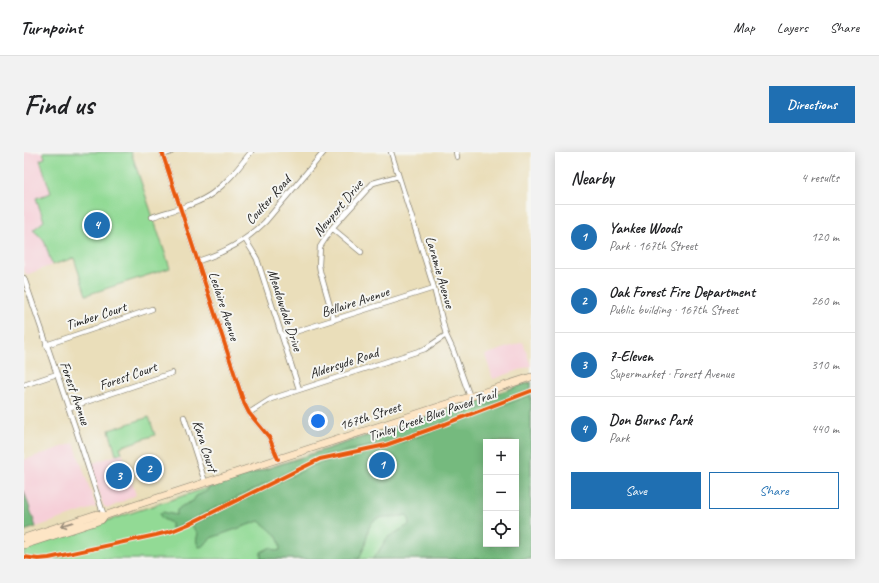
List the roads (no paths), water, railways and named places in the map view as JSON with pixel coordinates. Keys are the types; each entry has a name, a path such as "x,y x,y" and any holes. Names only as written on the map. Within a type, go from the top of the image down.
{"main road":[{"name":"167th Street","path":"24,546 101,520 104,516 205,482 531,377"},
{"name":"167th Street","path":"24,538 97,514 104,516"}],"street":[{"path":"162,153 172,152"},
{"path":"152,217 203,199 219,189 231,177 251,152"},
{"name":"Coulter Road","path":"198,261 223,252 244,240 266,222 324,152"},
{"name":"Laramie Avenue","path":"391,152 434,288 446,335 470,397"},
{"name":"Leclaire Avenue","path":"162,153 244,403 249,413 269,437 278,459"},
{"name":"Newport Drive","path":"334,320 320,271 320,247 332,228 373,183 398,176"},
{"path":"332,228 361,252"},
{"name":"Meadowdale Drive","path":"244,240 257,259 299,389"},
{"name":"Forest Avenue","path":"24,278 104,516"},
{"name":"Bellaire Avenue","path":"282,336 434,288"},
{"name":"Timber Court","path":"46,345 152,309"},
{"name":"Aldersyde Road","path":"249,413 271,398 425,349 446,335"},
{"name":"Forest Court","path":"68,408 172,373"},
{"path":"24,385 57,374"},
{"name":"Kara Court","path":"184,417 205,482"}],"place":[{"name":"Don Burns Park","path":"97,225"},
{"name":"Yankee Woods","path":"382,465"},
{"name":"Oak Forest Fire Department","path":"149,469"},
{"name":"7-Eleven","path":"119,476"}]}
